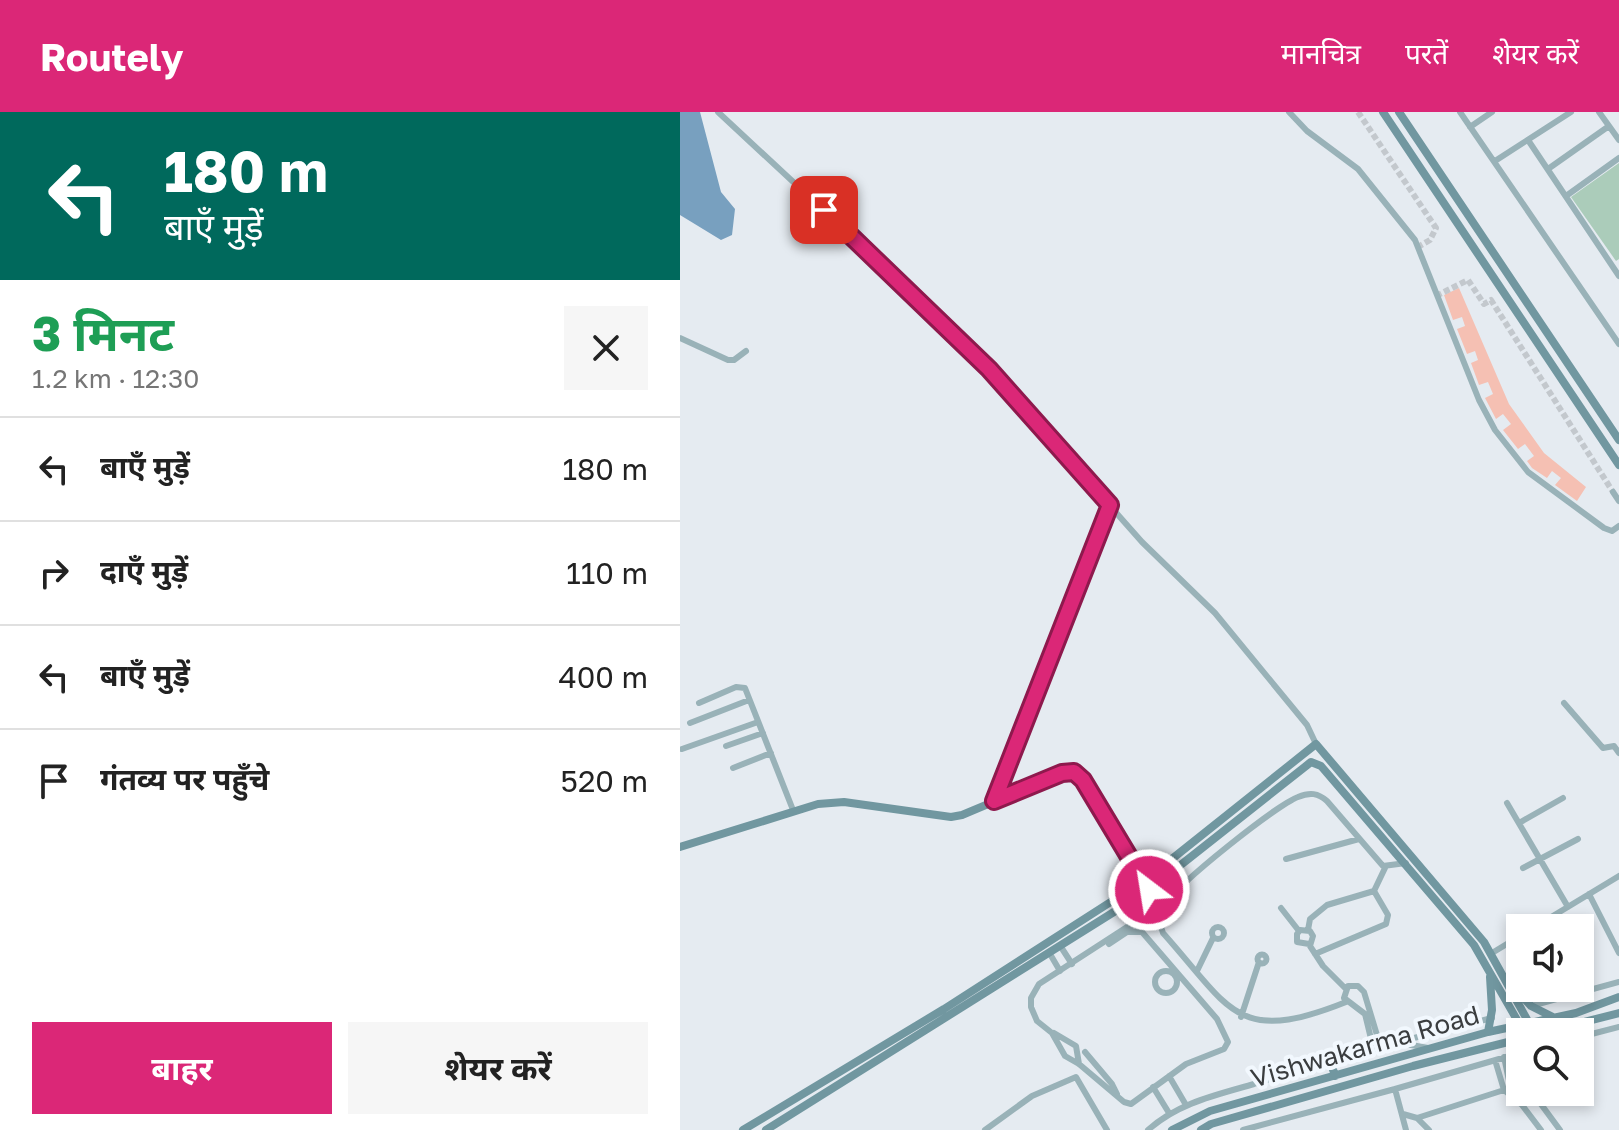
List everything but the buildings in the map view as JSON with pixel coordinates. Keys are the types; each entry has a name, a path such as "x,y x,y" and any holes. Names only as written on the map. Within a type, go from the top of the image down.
{"street":[{"path":"718,112 968,348 1157,558 1224,624 1307,725 1316,744 1492,953 1506,978"},
{"path":"1289,112 1307,131 1358,169 1408,229 1479,400 1495,430 1541,484 1609,531 1619,526"},
{"path":"1383,112 1619,465"},
{"path":"1399,112 1619,440"},
{"path":"1460,112 1619,344"},
{"path":"1470,127 1492,112"},
{"path":"1495,161 1571,112"},
{"path":"1599,112 1619,140"},
{"path":"1548,169 1609,126"},
{"path":"1528,140 1616,266 1619,276"},
{"path":"1566,196 1619,158"},
{"path":"680,338 728,360 734,360 746,351"},
{"path":"1613,492 1619,501"},
{"path":"994,801 1110,505"},
{"path":"699,703 740,686 745,688 793,810"},
{"path":"690,723 749,700"},
{"path":"1564,703 1603,748 1614,746 1619,753"},
{"path":"682,749 758,722"},
{"path":"726,746 763,733"},
{"path":"766,1130 1061,947 1316,744"},
{"path":"733,768 771,753"},
{"path":"743,1130 983,985 1221,833 1307,764 1316,763 1406,863 1474,945 1519,1018"},
{"path":"680,847 793,810 844,802 951,817 1062,773 1074,772 1083,780 1143,880"},
{"path":"1346,1002 1289,1022 1241,1017 1163,933 1162,918 1167,904 1182,884 1290,801 1314,794 1327,801 1385,868"},
{"path":"1519,823 1563,798"},
{"path":"1507,803 1568,907"},
{"path":"1221,833 1229,846"},
{"path":"1286,859 1359,839"},
{"path":"1523,868 1578,839"},
{"path":"1385,868 1406,863"},
{"path":"1308,930 1310,919 1327,905 1374,891 1385,868"},
{"path":"1556,914 1619,876"},
{"path":"1315,954 1386,924 1388,915 1374,891"},
{"path":"1589,894 1619,953"},
{"path":"1281,908 1299,931 1297,942 1309,944 1346,989 1346,1002"},
{"path":"1052,1033 1061,1052 1118,1098 1131,1104 1186,1064 1224,1049 1228,1042 1217,1019 1180,980 1136,925 1127,927 1039,984 1031,998 1037,1021 1076,1046 1079,1064"},
{"path":"1109,944 1133,930 1145,933"},
{"path":"1299,931 1308,930"},
{"path":"1308,930 1313,936 1309,944"},
{"path":"1197,971 1213,938"},
{"path":"1492,953 1506,944"},
{"path":"1061,947 1072,964"},
{"path":"1050,954 1060,971"},
{"path":"1241,1017 1259,962"},
{"path":"1171,969 1158,975 1155,980 1157,989 1172,992 1180,980"},
{"path":"1488,1032 1492,1018 1489,971"},
{"path":"1531,1006 1619,982"},
{"path":"1346,989 1358,986 1364,992 1376,1046"},
{"name":"Vishwakarma Road","path":"1553,1018 1617,996"},
{"path":"1346,1002 1365,1014 1376,1046"},
{"path":"1527,1002 1553,1018"},
{"path":"1148,1130 1169,1113 1186,1105 1376,1046 1399,1043 1492,1018"},
{"path":"1594,1023 1618,1019"},
{"path":"1594,1030 1618,1019"},
{"name":"Vishwakarma Road","path":"1172,1130 1210,1111 1506,1028"},
{"path":"1399,1043 1428,1048"},
{"name":"Vishwakarma Road","path":"1201,1130 1211,1124 1413,1066 1506,1043"},
{"path":"1085,1052 1112,1084 1118,1098"},
{"path":"1243,1130 1396,1093 1417,1081 1504,1057 1506,1066"},
{"path":"1330,1060 1335,1076"},
{"path":"1417,1118 1504,1090 1495,1060"},
{"path":"1413,1066 1417,1081"},
{"path":"1169,1076 1186,1105"},
{"path":"985,1130 1032,1096 1076,1077 1109,1130"},
{"path":"1153,1087 1169,1113"},
{"path":"1396,1093 1406,1130"},
{"path":"1521,1106 1541,1130"},
{"path":"1542,1106 1560,1130"},
{"path":"1402,1110 1417,1118 1429,1130"}],"green space":[{"path":"1619,163 1619,259 1616,261 1571,197"}],"water":[{"path":"680,112 700,112 721,192 735,209 732,235 721,240 680,215"}],"tunnel":[{"path":"1358,112 1436,228 1430,240 1418,247"},
{"path":"1436,296 1468,280 1484,304 1491,300 1613,492"}],"route":[{"path":"824,210 989,369 1110,505 994,801 1062,773 1080,775 1149,890"}]}
